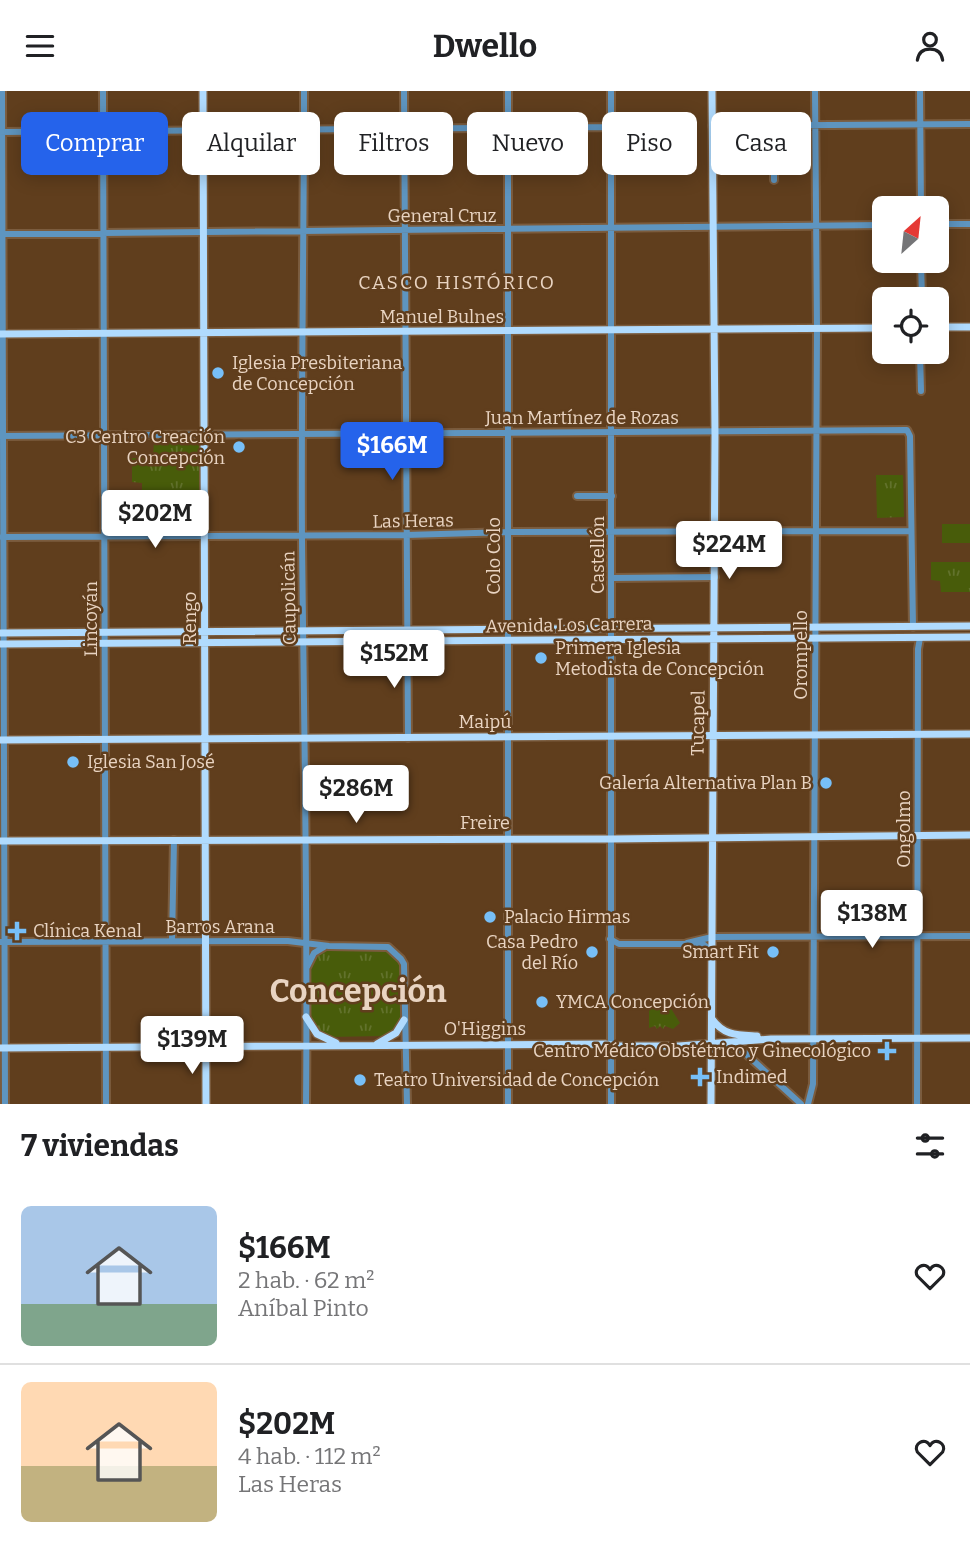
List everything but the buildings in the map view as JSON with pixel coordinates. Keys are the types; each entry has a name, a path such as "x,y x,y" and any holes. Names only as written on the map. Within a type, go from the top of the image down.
{"main road":[{"name":"Rengo","path":"203,91 204,112"},
{"name":"Tucapel","path":"712,91 712,112"},
{"name":"Rengo","path":"204,175 206,1104"},
{"name":"Tucapel","path":"712,175 715,639 712,1104"},
{"path":"949,327 970,327"},
{"name":"Manuel Bulnes","path":"1,334 872,328"},
{"name":"Avenida Los Carrera","path":"2,633 970,626"},
{"name":"Avenida Los Carrera","path":"2,644 970,637"},
{"name":"Maipú","path":"2,740 970,734"},
{"name":"Freire","path":"2,841 970,835"},
{"path":"306,1017 317,1034 343,1046"},
{"path":"712,1018 721,1028 736,1036 771,1039"},
{"path":"375,1045 396,1033 404,1020"},
{"name":"O'Higgins","path":"2,1048 508,1044 619,1046 712,1045 771,1039 970,1038"}],"street":[{"path":"2,91 2,1048 5,1104"},
{"name":"Lincoyán","path":"103,91 103,112"},
{"name":"Caupolicán","path":"304,91 304,112"},
{"path":"404,91 404,112"},
{"name":"Colo Colo","path":"508,91 508,112"},
{"name":"Castellón","path":"611,91 611,112"},
{"name":"Orompello","path":"808,1104 814,1039 816,91"},
{"path":"920,91 921,196"},
{"path":"811,125 970,124"},
{"path":"1,132 21,132"},
{"name":"Lincoyán","path":"103,175 106,1104"},
{"name":"Caupolicán","path":"304,175 302,536 306,1104"},
{"path":"404,175 408,738"},
{"name":"Colo Colo","path":"508,175 508,1104"},
{"name":"Castellón","path":"611,175 611,1104"},
{"path":"774,175 774,180"},
{"path":"949,224 970,224"},
{"name":"General Cruz","path":"1,234 872,225"},
{"path":"920,364 920,391"},
{"name":"Juan Martínez de Rozas","path":"1,436 905,430 910,433 911,531"},
{"path":"577,496 612,496"},
{"path":"911,531 913,627"},
{"name":"Las Heras","path":"1,537 911,531"},
{"path":"612,578 715,577"},
{"name":"Ongolmo","path":"916,1104 920,638"},
{"path":"172,941 174,840"},
{"path":"687,943 712,937 970,936"},
{"path":"610,939 620,944 703,944 712,951"},
{"name":"Barros Arana","path":"2,942 206,941 386,946 396,953 404,965 404,1020"},
{"path":"611,952 620,944"},
{"path":"306,969 316,950 330,946"},
{"path":"404,1020 407,1045 407,1104"},
{"path":"723,1043 745,1053 798,1101 811,1093"}],"green space":[{"path":"154,441 194,442 199,446 200,493 192,493 192,504 142,503 142,483 132,482 132,458 153,458"},
{"path":"876,475 903,475 904,517 877,518"},
{"path":"942,524 970,524 970,543 942,543"},
{"path":"931,562 970,562 970,592 941,592 940,581 931,580"},
{"path":"324,948 385,948 400,961 402,1018 396,1031 384,1036 328,1037 320,1032 311,1015 310,983 313,956"},
{"path":"667,1002 680,1023 673,1029 665,1026 663,1029 660,1026 657,1029 655,1026 649,1028 649,1009"}],"place":[{"name":"Iglesia Presbiteriana de Concepción","path":"218,373"},
{"name":"C3 Centro Creación Concepción","path":"239,447"},
{"name":"Primera Iglesia Metodista de Concepción","path":"541,658"},
{"name":"Iglesia San José","path":"73,762"},
{"name":"Galería Alternativa Plan B","path":"826,783"},
{"name":"Palacio Hirmas","path":"490,917"},
{"name":"Clínica Kenal","path":"17,931"},
{"name":"Casa Pedro del Río","path":"592,952"},
{"name":"Smart Fit","path":"773,952"},
{"name":"YMCA Concepción","path":"542,1002"},
{"name":"Centro Médico Obstétrico y Ginecológico","path":"887,1051"},
{"name":"Indimed","path":"700,1077"},
{"name":"Teatro Universidad de Concepción","path":"360,1080"}],"district":[{"name":"CASCO HISTÓRICO","path":"457,282"},
{"name":"Concepción","path":"358,991"}]}
